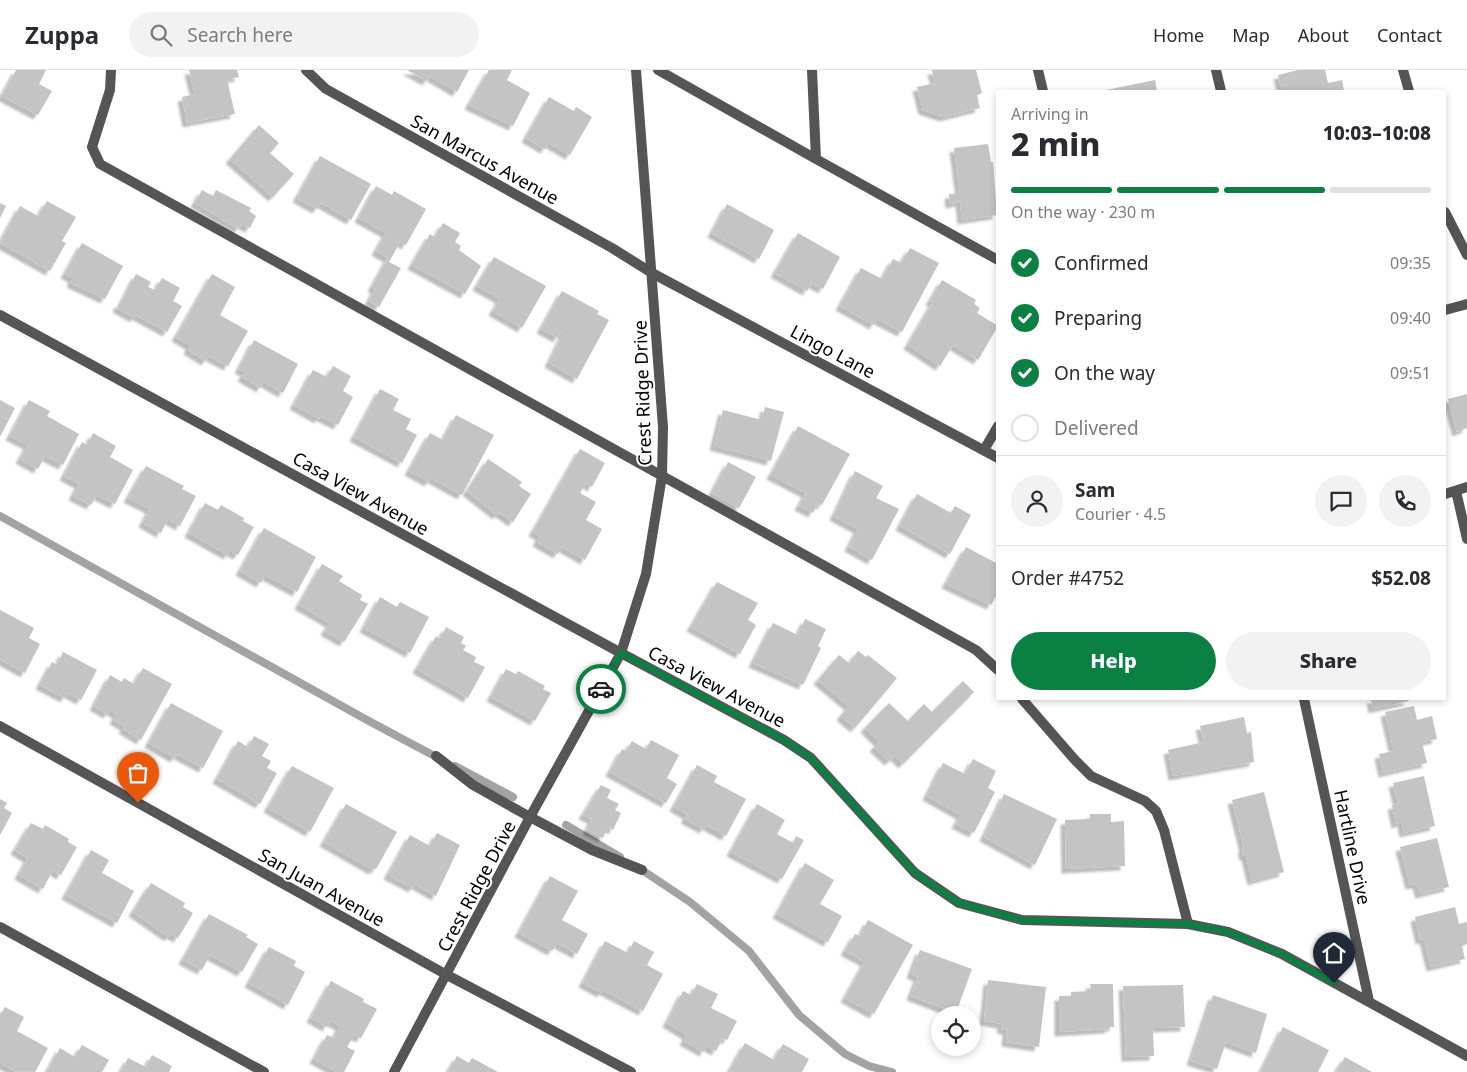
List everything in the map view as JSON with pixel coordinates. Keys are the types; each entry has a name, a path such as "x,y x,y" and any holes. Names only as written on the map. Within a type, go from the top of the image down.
{"street":[{"path":"111,70 110,90 92,147 100,164 976,650 996,668"},
{"name":"San Marcus Avenue","path":"306,70 326,89 612,248 652,273"},
{"name":"Crest Ridge Drive","path":"394,1072 448,975 530,817 621,653 646,574 662,476 663,427 636,70"},
{"path":"658,70 996,259"},
{"path":"812,70 816,159"},
{"path":"1038,70 1043,90"},
{"path":"1216,70 1221,90"},
{"path":"1403,70 1409,90"},
{"path":"1446,214 1467,255"},
{"name":"Lingo Lane","path":"652,273 996,457"},
{"path":"1446,310 1467,304"},
{"name":"Casa View Avenue","path":"0,315 784,740 811,758 915,873 959,903 1022,920 1188,924 1228,932 1282,954 1467,1056"},
{"path":"984,450 996,429"},
{"path":"1446,494 1467,487"},
{"path":"1456,491 1467,539"},
{"path":"1023,700 1074,760 1091,776 1145,801 1156,811 1164,830 1188,924"},
{"name":"Hartline Drive","path":"1304,700 1369,1001"},
{"name":"San Juan Avenue","path":"0,726 448,975 631,1072"},
{"path":"436,756 473,785 530,817 592,850 642,870"},
{"path":"0,927 264,1072"}],"building":[{"path":"16,70 46,70 39,84 52,91 38,115 2,96"},
{"path":"189,70 237,70 239,77 227,79 235,114 187,123 182,97 195,94"},
{"path":"407,70 469,70 457,92 430,76 427,81"},
{"path":"489,70 512,70 507,80 530,93 513,126 469,105"},
{"path":"932,70 976,70 982,93 977,95 980,108 944,117 923,110 917,87 935,83"},
{"path":"1298,70 1325,70 1328,83 1342,80 1344,90 1282,90 1278,75"},
{"path":"1155,80 1157,90 1106,90"},
{"path":"549,97 574,111 576,107 592,117 570,155 549,143 545,149 526,138"},
{"path":"259,125 279,143 270,153 294,174 273,197 230,159"},
{"path":"988,144 991,162 993,162 996,215 962,220 960,202 950,204 949,194 960,193 954,148"},
{"path":"320,156 371,184 351,220 321,203 317,209 297,198"},
{"path":"376,186 392,195 394,191 426,209 406,245 400,242 389,262 401,268 379,307 369,301 375,289 372,287 388,258 376,251 386,233 359,218"},
{"path":"202,190 213,196 216,190 251,208 249,211 256,216 250,228 241,224 239,229 195,203"},
{"path":"47,201 76,217 62,241 66,243 50,271 0,243 20,206 38,216"},
{"path":"0,203 6,206 0,218"},
{"path":"727,204 774,230 759,259 712,233"},
{"path":"443,223 460,233 455,242 461,246 459,250 481,266 465,294 412,265 430,234 435,237"},
{"path":"798,233 840,257 823,289 812,283 807,291 775,273"},
{"path":"82,243 123,266 105,299 71,283 73,278 65,274"},
{"path":"910,248 939,263 902,332 877,319 874,325 840,306 861,268 882,279 893,259 901,263"},
{"path":"494,257 546,286 522,328 493,311 500,299 477,286"},
{"path":"136,274 151,282 148,287 155,290 162,278 180,288 173,301 182,306 167,332 136,315 135,318 117,308 119,303 121,304"},
{"path":"212,274 235,287 220,315 248,331 228,366 209,356 206,361 188,350 190,345 176,337"},
{"path":"942,280 976,300 974,304 980,308 977,313 996,325 996,329 978,360 953,345 940,366 908,345 933,302 930,301"},
{"path":"562,291 599,311 597,314 609,320 577,379 549,363 563,334 561,332 558,338 541,329"},
{"path":"254,340 298,364 283,393 264,382 261,388 242,377 245,372 239,369"},
{"path":"333,366 351,376 343,391 353,397 338,425 320,416 319,419 294,405 313,370 327,377"},
{"path":"380,389 399,399 393,410 411,419 406,429 417,435 402,463 354,437"},
{"path":"1467,394 1467,428 1457,432 1448,399"},
{"path":"0,400 15,408 0,437"},
{"path":"29,400 50,411 47,416 79,434 63,465 45,456 38,469 20,459 28,445 10,436"},
{"path":"765,407 784,412 771,461 714,446 723,410 762,420"},
{"path":"456,415 494,435 462,495 431,478 429,482 409,471 430,433 443,440"},
{"path":"798,426 850,454 822,505 818,503 813,513 799,506 806,493 771,475"},
{"path":"93,433 116,446 110,457 133,470 115,504 97,495 91,505 73,496 79,484 64,476 82,442 87,445"},
{"path":"580,449 605,463 592,487 586,483 580,493 596,502 586,520 602,529 585,560 562,547 558,554 537,542 540,536 533,532"},
{"path":"488,459 522,482 519,486 531,494 513,522 499,512 497,515 467,491"},
{"path":"728,462 756,477 739,508 712,493"},
{"path":"146,466 184,486 182,489 196,496 180,526 168,519 161,533 143,523 150,509 128,498"},
{"path":"855,471 883,486 876,498 899,509 872,560 849,547 858,529 834,516"},
{"path":"917,494 951,513 955,506 971,515 950,554 900,526"},
{"path":"205,503 218,510 221,505 244,518 243,521 254,527 238,555 230,551 228,555 189,533"},
{"path":"264,528 316,557 297,592 265,575 261,583 240,571"},
{"path":"966,547 996,563 996,596 991,605 946,584"},
{"path":"322,564 343,576 339,581 362,595 360,600 368,604 344,642 325,631 330,623 299,605"},
{"path":"717,582 758,603 748,620 756,625 740,654 691,627"},
{"path":"380,597 397,607 400,602 429,617 410,653 364,628"},
{"path":"0,610 34,628 29,638 40,644 25,673 0,659"},
{"path":"805,619 826,629 818,646 821,648 803,685 753,663 773,623 798,635"},
{"path":"446,627 464,637 461,643 466,646 463,650 476,657 474,662 485,667 468,698 417,669 436,636 440,639"},
{"path":"858,651 866,657 868,655 897,678 855,728 841,716 849,706 818,680 839,655 849,663"},
{"path":"63,652 97,670 81,700 68,693 65,698 40,685 52,662 57,665"},
{"path":"143,668 172,684 141,740 123,729 125,726 114,720 117,714 110,710 108,714 94,706 110,675 122,682 124,678 134,684"},
{"path":"506,669 516,674 518,671 545,686 543,689 551,693 535,721 491,697"},
{"path":"963,681 974,692 903,764 895,756 889,761 874,747 879,742 865,728 889,703 908,721 924,704 932,712"},
{"path":"1371,700 1409,701 1373,709"},
{"path":"171,703 223,731 203,768 177,754 175,758 149,743"},
{"path":"1414,706 1417,720 1432,716 1437,739 1422,742 1427,763 1383,773 1379,754 1394,751 1385,712"},
{"path":"1244,717 1247,733 1251,732 1254,762 1173,776 1168,750 1204,742 1200,726"},
{"path":"254,736 269,744 262,756 271,761 267,768 277,773 260,804 217,779 238,741 248,747"},
{"path":"651,740 679,755 667,778 677,784 666,803 610,772 622,749 626,751 632,741 646,749"},
{"path":"973,759 996,771 988,788 995,792 974,833 956,824 961,815 927,796 943,763 965,774"},
{"path":"697,765 717,776 714,782 746,799 726,836 706,825 704,829 685,819 688,815 674,807"},
{"path":"292,766 334,788 310,832 268,808"},
{"path":"1424,776 1435,826 1404,833 1402,822 1396,824 1392,805 1398,804 1393,783"},
{"path":"601,785 611,790 607,798 619,804 615,810 621,813 613,830 608,827 603,838 587,830 592,819 583,815"},
{"path":"1264,792 1284,872 1252,881 1246,856 1244,856 1242,849 1244,848 1232,800"},
{"path":"1004,794 1057,819 1035,865 984,837"},
{"path":"0,799 7,803 4,808 12,813 0,835"},
{"path":"346,804 397,832 376,869 374,868 373,870 324,842"},
{"path":"757,804 785,820 777,834 793,843 796,836 804,840 782,879 731,852"},
{"path":"1090,814 1111,814 1111,822 1124,821 1125,866 1066,869 1065,820 1090,819"},
{"path":"31,823 43,829 45,825 69,839 68,842 77,847 61,875 53,870 43,889 19,875 28,858 15,850"},
{"path":"437,833 460,845 436,896 415,884 413,888 388,875 410,835 430,846"},
{"path":"1437,838 1449,887 1420,894 1417,884 1410,885 1400,847"},
{"path":"91,850 109,860 102,873 134,891 117,923 66,895"},
{"path":"805,863 834,880 820,904 842,916 828,942 777,914"},
{"path":"550,876 578,891 562,920 588,934 577,954 557,943 552,951 519,933"},
{"path":"151,883 185,903 183,907 193,913 178,938 171,934 169,937 133,912"},
{"path":"1455,907 1459,924 1467,922 1467,944 1462,946 1465,959 1431,967 1424,939 1420,940 1415,917"},
{"path":"209,914 248,935 246,937 258,944 242,972 210,955 202,970 183,960"},
{"path":"868,920 913,945 874,1014 845,998 865,962 845,951 855,934 860,936"},
{"path":"605,941 628,953 634,941 654,952 647,965 663,974 643,1011 603,990 602,993 583,983"},
{"path":"269,947 296,961 294,966 305,972 288,1005 249,983"},
{"path":"920,950 972,969 959,1006 937,1006 911,996 918,977 911,974"},
{"path":"988,980 1046,987 1039,1047 1006,1042 1007,1030 1001,1029 1002,1024 984,1021"},
{"path":"331,981 364,999 363,1002 377,1009 361,1038 354,1035 347,1047 355,1051 344,1072 337,1072 314,1059 327,1035 334,1038 340,1026 330,1021 327,1027 311,1018"},
{"path":"697,984 718,994 711,1008 737,1021 727,1040 723,1038 716,1051 707,1046 704,1052 684,1041 687,1035 667,1023 683,991 691,995"},
{"path":"1090,984 1113,984 1114,1027 1109,1027 1109,1029 1059,1032 1059,996 1071,996 1071,992 1091,991"},
{"path":"1183,985 1185,1027 1153,1028 1154,1056 1126,1057 1123,986"},
{"path":"1213,995 1267,1014 1256,1053 1226,1042 1217,1069 1191,1061"},
{"path":"5,1007 24,1017 17,1031 48,1048 35,1072 17,1072 0,1063 0,1015"},
{"path":"1283,1027 1329,1050 1318,1072 1261,1072"},
{"path":"745,1043 774,1060 783,1044 809,1059 802,1072 729,1072"},
{"path":"82,1045 109,1060 102,1072 47,1072 60,1048 75,1057"},
{"path":"152,1055 172,1066 169,1072 121,1072 128,1058 146,1067"},
{"path":"457,1056 469,1063 472,1058 498,1072 448,1072"},
{"path":"1345,1057 1372,1072 1336,1072"}],"waterway":[{"path":"0,516 440,759"},
{"path":"455,766 513,797"},
{"path":"566,825 620,857"},
{"path":"639,868 690,902 749,951 799,1015 845,1054 869,1066 892,1072"}],"way so far":[{"path":"138,803 448,975 530,817 601,689"}],"route":[{"path":"601,689 621,653 784,740 811,758 915,873 959,903 1022,920 1188,924 1228,932 1282,954 1334,983"}]}
